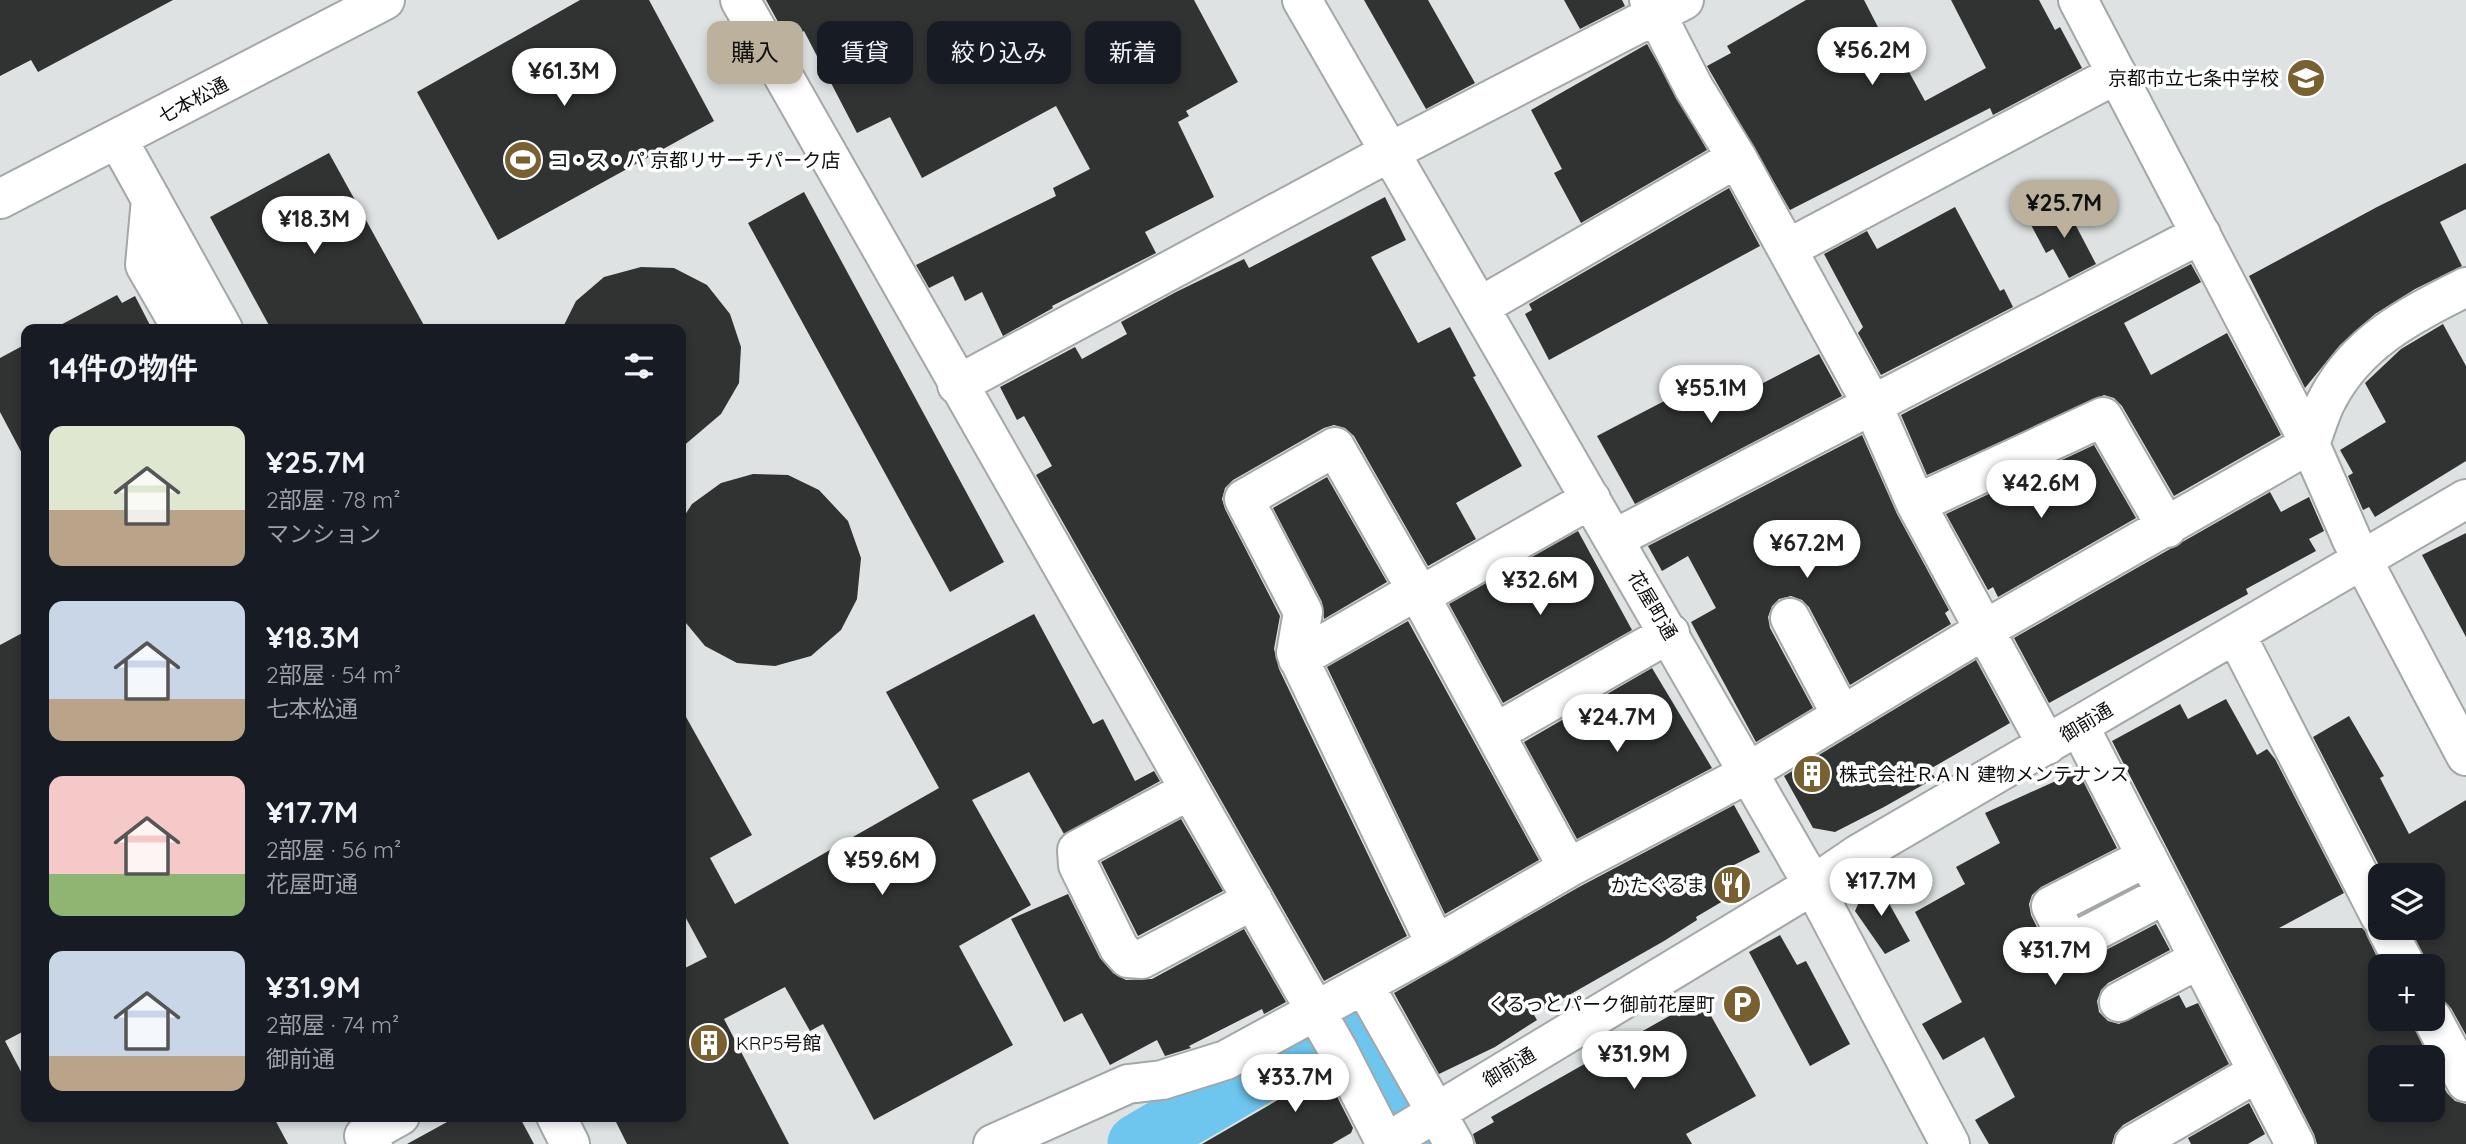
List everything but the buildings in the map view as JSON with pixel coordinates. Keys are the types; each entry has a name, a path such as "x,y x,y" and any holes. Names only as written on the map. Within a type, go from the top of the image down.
{"street":[{"name":"七本松通","path":"0,199 385,0"},
{"path":"740,0 1325,1028 1403,1132 1454,1144"},
{"name":"花屋町通","path":"1302,0 1388,153 1481,306 1670,633 1813,885 1950,1144"},
{"path":"2078,0 2310,444 2362,558 2466,756"},
{"path":"957,385 1663,5 1694,88 1737,158 1873,406 1916,504 2047,746"},
{"path":"1787,249 2117,74"},
{"path":"118,140 220,324"},
{"path":"1481,306 1737,158"},
{"path":"151,199 145,265 179,324"},
{"path":"1614,539 2202,234"},
{"path":"993,1144 1030,1135 1128,1084 1162,1080 1325,1028 1364,985 1568,868 1730,783 1984,630 2310,444 2328,397 2374,341 2394,325 2466,286"},
{"path":"1916,504 2103,417 2166,528"},
{"path":"1436,945 1298,659 1296,653 1303,612 1244,499 1335,447 1568,868"},
{"path":"1298,659 1591,499"},
{"name":"御前通","path":"1403,1132 1813,885 1857,855 2466,499"},
{"path":"1790,618 1842,716"},
{"path":"1494,733 1670,633"},
{"path":"2236,635 2368,893"},
{"path":"2079,726 2258,1072 2284,1140"},
{"path":"1190,790 1077,850 1078,865 1119,948 1128,958 1142,960 1253,900"},
{"path":"2147,857 2051,906 2070,944 2166,894"},
{"path":"2119,1002 2199,959"},
{"path":"1364,985 1403,1132"},
{"path":"2439,1031 2466,1082"},
{"path":"2134,1144 2258,1072"},
{"path":"373,1144 364,1136 389,1122"},
{"path":"559,1122 570,1144"}],"waterway":[{"path":"1138,1144 1261,1072 1358,1026 1426,1144"}],"place":[{"name":"京都市立七条中学校","path":"2306,78"},
{"name":"コ・ス・パ 京都リサーチパーク店","path":"523,160"},
{"name":"株式会社ＲＡＮ 建物メンテナンス","path":"1812,774"},
{"name":"かたぐるま","path":"1732,885"},
{"name":"くるっとパーク御前花屋町","path":"1742,1004"},
{"name":"KRP5号館","path":"709,1043"}]}
